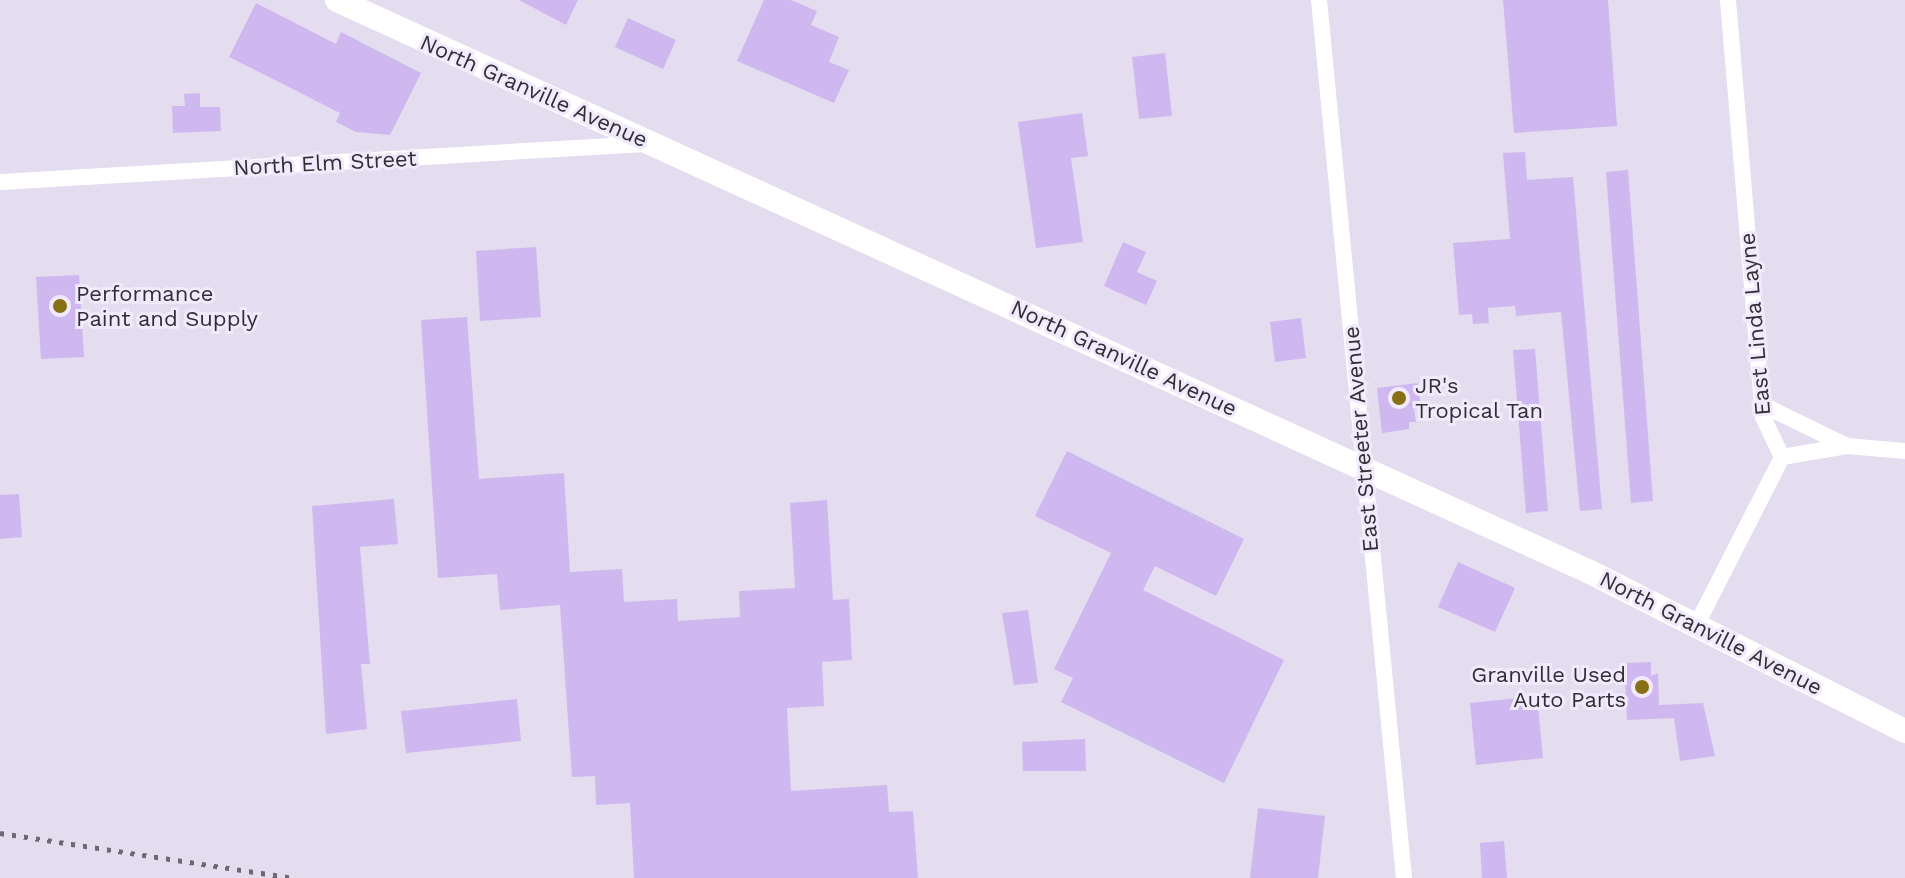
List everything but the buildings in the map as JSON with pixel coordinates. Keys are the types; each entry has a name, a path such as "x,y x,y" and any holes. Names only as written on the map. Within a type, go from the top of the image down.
{"main road":[{"name":"North Granville Avenue","path":"337,0 1697,624 1905,731"}],"street":[{"name":"East Streeter Avenue","path":"1319,0 1361,468 1404,878"},
{"name":"East Linda Layne","path":"1728,0 1761,404 1766,429 1782,457"},
{"name":"North Elm Street","path":"0,182 649,144"},
{"path":"1761,404 1847,446"},
{"path":"1697,624 1782,457 1847,446 1905,451"}],"railway":[{"path":"0,833 294,878"}],"place":[{"name":"Performance Paint and Supply","path":"60,306"},
{"name":"JR's Tropical Tan","path":"1399,398"},
{"name":"Granville Used Auto Parts","path":"1642,687"}]}
